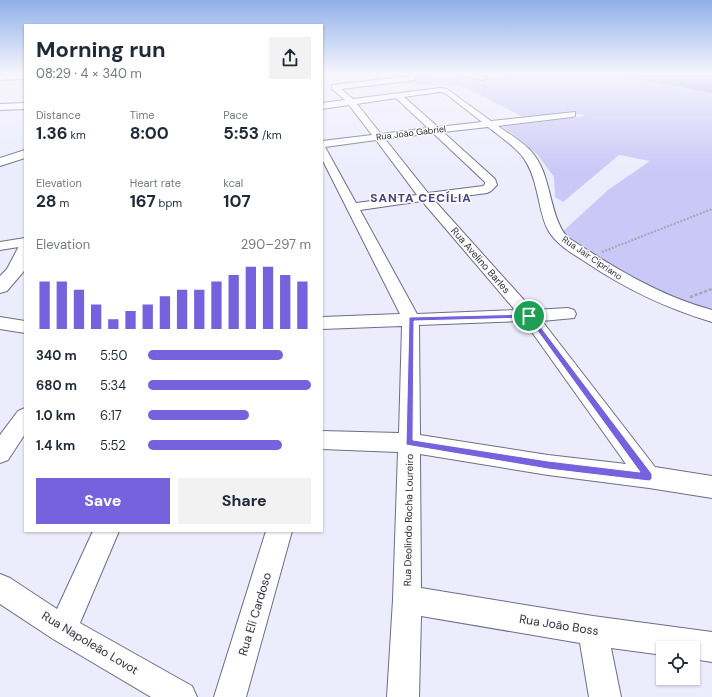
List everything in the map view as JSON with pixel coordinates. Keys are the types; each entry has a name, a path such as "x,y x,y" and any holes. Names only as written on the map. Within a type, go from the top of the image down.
{"main road":[{"path":"0,162 24,154"},
{"path":"0,287 15,271 24,252"}],"street":[{"path":"0,107 11,106"},
{"name":"Rua Avelino Barles","path":"354,106 380,137 426,198 529,316 649,477"},
{"path":"352,207 487,189 491,185 491,180 409,106"},
{"name":"Rua Jair Cipriano","path":"466,106 526,152 534,161 540,176 554,228 562,240 588,258 657,298 688,311 712,316"},
{"name":"Rua João Gabriel","path":"323,144 572,114"},
{"name":"Rua Deolindo Rocha Loureiro","path":"323,154 326,168 352,207 411,319 407,600 403,697"},
{"path":"0,246 24,242"},
{"path":"323,323 568,314"},
{"path":"0,323 24,327"},
{"path":"0,453 24,418"},
{"path":"323,440 409,443 548,465 649,477 712,487"},
{"path":"63,629 106,532"},
{"name":"Rua Eli Cardoso","path":"230,697 279,532"},
{"name":"Rua Napoleão Lovot","path":"0,588 63,629 181,697"},
{"name":"Rua João Boss","path":"407,600 593,631 712,647"},
{"path":"593,631 605,697"}],"path":[{"path":"588,258 712,209"}],"shaded area":[{"path":"501,106 712,106 712,319 658,303 559,235 608,190 650,161 619,155 563,202 555,197 554,177 537,154 503,127 585,116 580,114 525,118"}],"district":[{"name":"SANTA CECÍLIA","path":"421,198"}],"route":[{"path":"529,316 649,477 548,465 409,443 411,319 529,316"}]}
